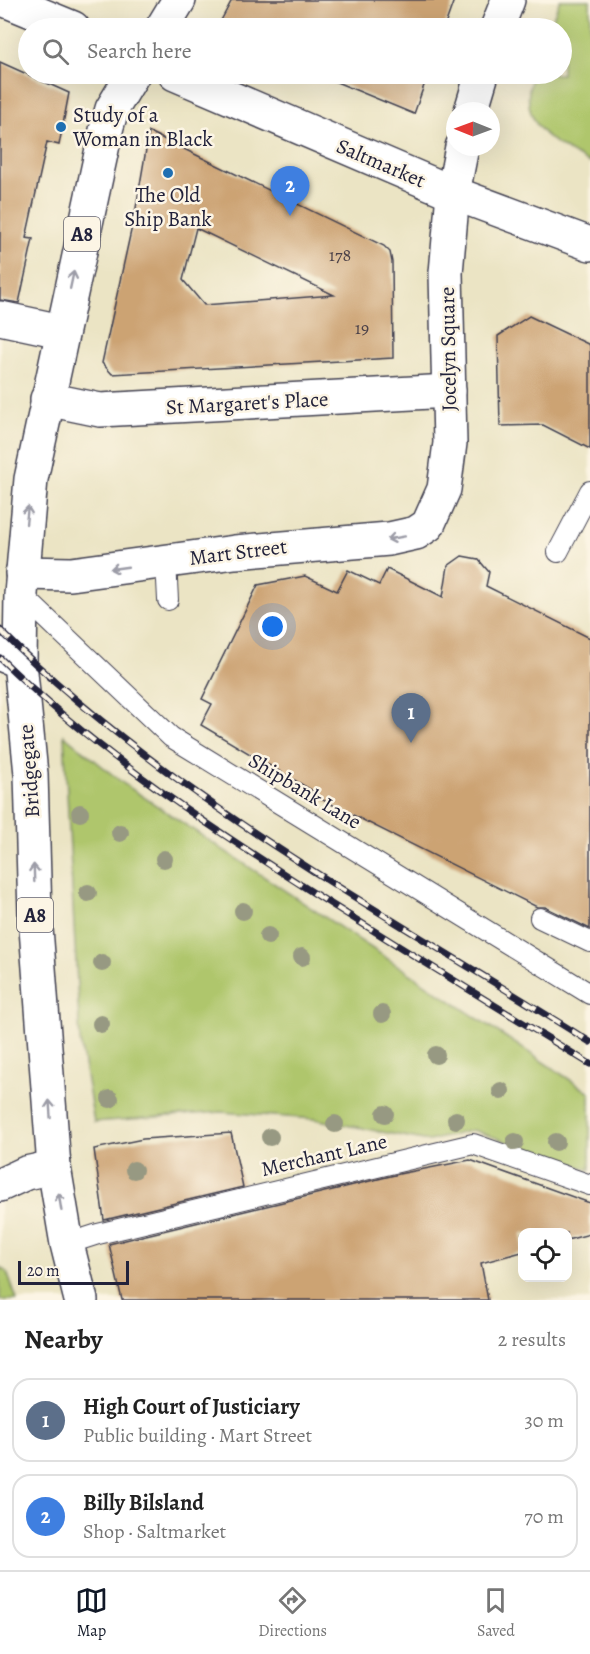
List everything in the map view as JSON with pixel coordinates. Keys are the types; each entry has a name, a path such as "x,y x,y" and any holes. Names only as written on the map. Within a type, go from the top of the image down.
{"main road":[{"path":"5,0 49,18"},
{"path":"168,18 179,0"},
{"path":"501,18 508,0"},
{"name":"Bridgegate","path":"81,1300 67,1244 54,1167 35,915 32,774 10,658 22,583 31,479 47,399 106,126 112,109 127,84"},
{"name":"Saltmarket","path":"198,84 453,193 590,244"},
{"path":"474,102 479,84"},
{"name":"Jocelyn Square","path":"439,504 448,463 446,273 453,193 460,156"},
{"path":"0,318 61,331"},
{"name":"St Margaret's Place","path":"47,399 100,410 448,391"},
{"name":"Mart Street","path":"22,583 166,561 310,544 404,537 428,525 439,504"},
{"path":"0,1185 26,1173 54,1167"}],"lane":[{"path":"558,552 590,491"},
{"path":"166,561 168,600"},
{"name":"Shipbank Lane","path":"22,583 171,737 590,994"},
{"path":"540,918 590,942"},
{"name":"Merchant Lane","path":"67,1244 98,1234 472,1144 590,1185"}],"green space":[{"path":"560,0 590,0 590,163 563,148 541,130 533,119 529,106 531,84 572,84 572,18 553,18"},
{"path":"64,735 124,784 590,1093 590,1170 473,1130 429,1141 314,1119 221,1112 94,1122 80,1041"},
{"path":"0,1267 7,1272 17,1300 0,1300"}],"building":[{"path":"232,0 454,0 448,18 222,18"},
{"path":"0,62 18,70 18,84 49,84 69,93 59,145 47,142 26,238 33,239 19,303 0,300"},
{"path":"341,84 424,84 414,114"},
{"path":"149,132 384,246 390,252 392,262 393,358 112,374 102,363 136,208","holes":["196,228 334,295 204,305 183,280"]},
{"path":"529,316 590,345 590,449 543,425 500,426 498,336"},
{"path":"462,556 478,559 489,572 486,586 590,638 590,929 545,907 537,907 311,794 313,791 201,725 212,704 202,699 258,585 305,576 337,591 348,570 379,585 387,569 443,597 448,566"},
{"path":"231,1133 243,1187 104,1220 94,1149 143,1139"},
{"path":"470,1160 590,1203 590,1234 572,1239 572,1228 518,1228 518,1253 481,1263 488,1300 122,1300 109,1244 399,1174"}],"railway":[{"path":"0,630 66,691 136,748 209,801 283,852 590,1042"},
{"path":"0,658 77,727 117,759 201,819 331,904 590,1064"}],"place":[{"name":"Study of a Woman in Black","path":"61,127"},
{"name":"The Old Ship Bank","path":"168,173"},
{"name":"Billy Bilsland","path":"290,216"},
{"name":"High Court of Justiciary","path":"411,743"}]}
